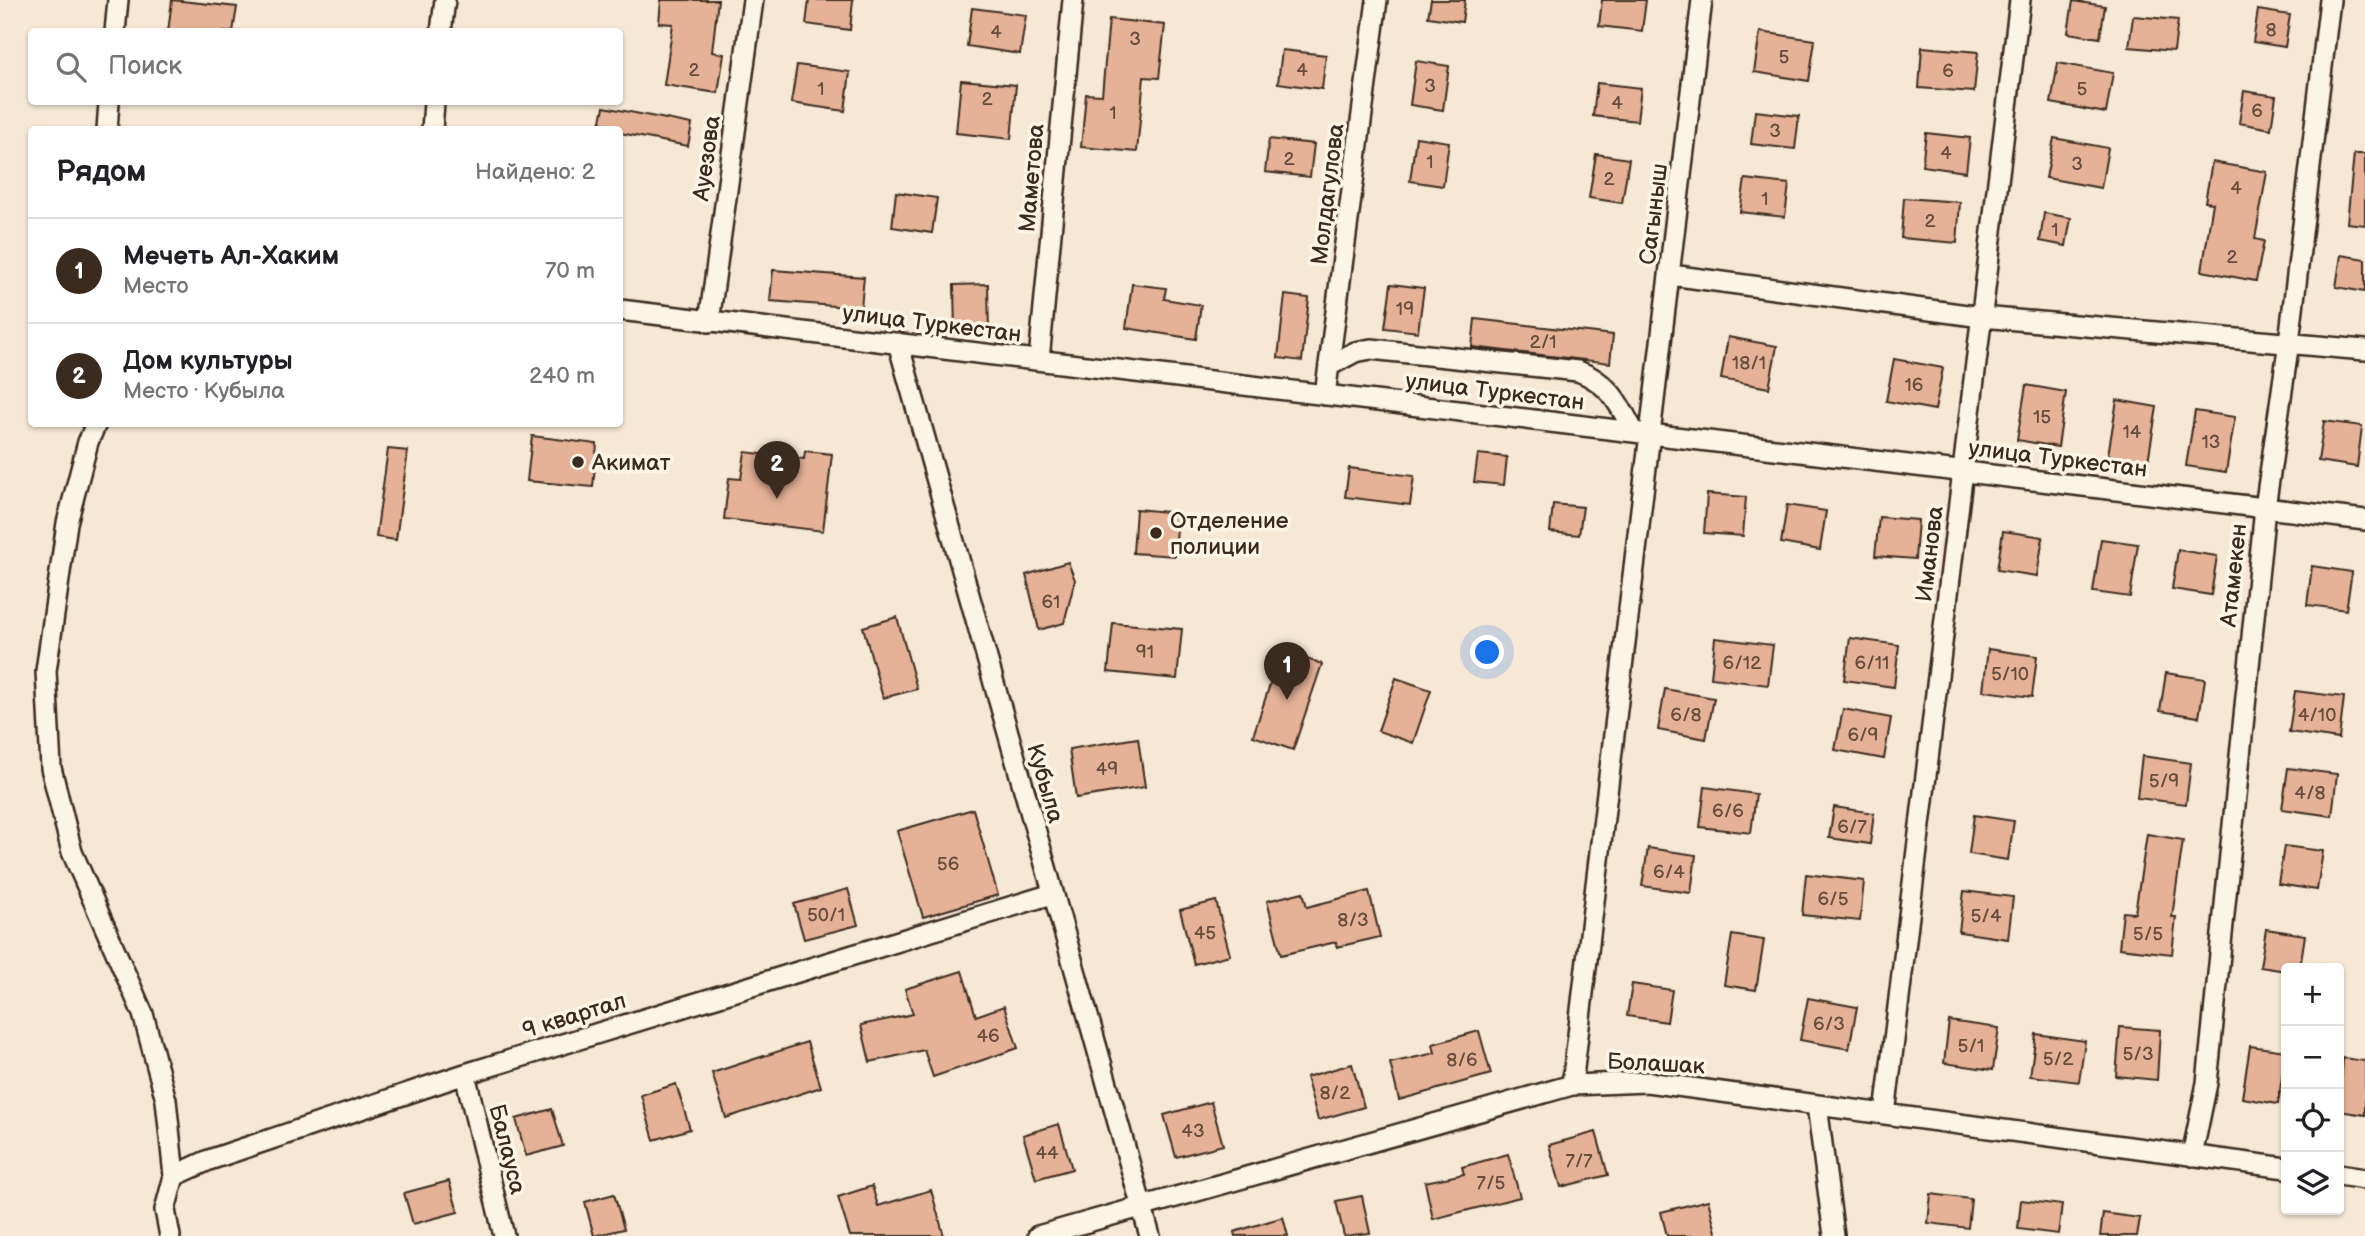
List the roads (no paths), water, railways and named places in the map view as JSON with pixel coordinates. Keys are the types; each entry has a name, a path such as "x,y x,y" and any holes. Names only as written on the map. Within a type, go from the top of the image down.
{"street":[{"path":"115,28 118,0"},
{"path":"441,28 444,0"},
{"name":"Ауезова","path":"709,322 753,0"},
{"name":"Маметова","path":"1038,360 1073,0"},
{"name":"Молдагулова","path":"1325,395 1377,0"},
{"name":"Сагыныш","path":"1572,1085 1643,433 1671,275 1702,0"},
{"name":"Иманова","path":"1885,1114 2020,0"},
{"name":"Атамекен","path":"2192,1156 2207,1083 2264,508 2289,342 2330,0"},
{"path":"107,126 109,105"},
{"path":"432,126 434,105"},
{"path":"1671,275 1982,317 2365,350"},
{"name":"улица Туркестан","path":"623,310 2365,520"},
{"name":"Кубыла","path":"898,343 1150,1236"},
{"path":"1329,366 1354,352 1371,349 1578,371 1595,377 1613,392 1643,433"},
{"path":"95,427 67,523 48,658 51,768 72,852 143,1014 166,1100 174,1176 165,1210 170,1236"},
{"name":"9 квартал","path":"174,1176 209,1160 465,1074 1052,894"},
{"name":"Балауса","path":"465,1074 504,1236"},
{"name":"Болашак","path":"1038,1236 1572,1085 1647,1082 2281,1167"},
{"path":"1817,1105 1835,1236"},
{"path":"2344,1176 2365,1179"}],"place":[{"name":"Акимат","path":"578,462"},
{"name":"Дом культуры","path":"777,499"},
{"name":"Отделение полиции","path":"1156,533"},
{"name":"Мечеть Ал-Хаким","path":"1287,700"}]}
